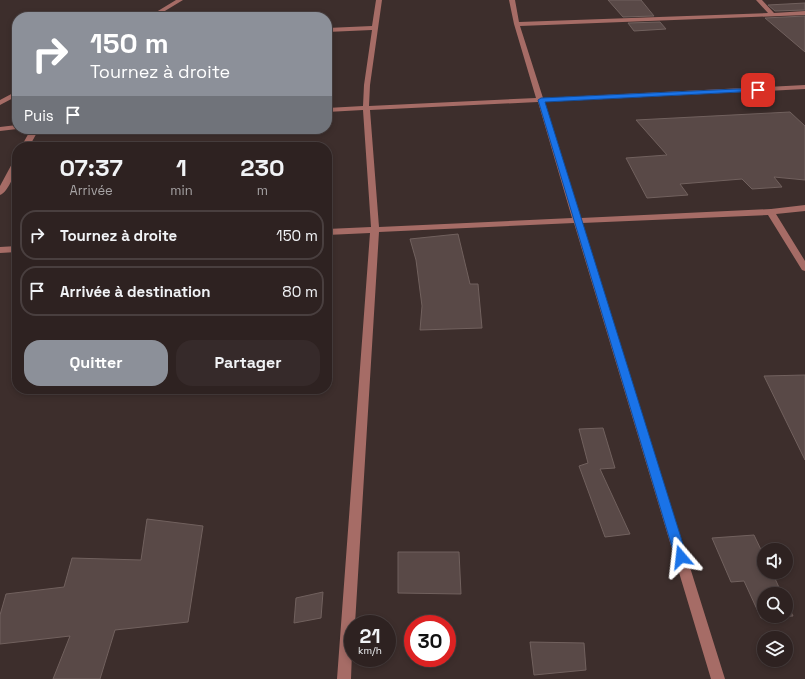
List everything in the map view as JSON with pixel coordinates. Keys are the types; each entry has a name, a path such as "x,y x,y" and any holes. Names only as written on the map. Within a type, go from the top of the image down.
{"street":[{"path":"160,12 180,0"},
{"path":"344,679 375,229 366,108 367,85 379,0"},
{"path":"512,0 541,100 579,220 718,679"},
{"path":"759,0 772,14"},
{"path":"518,24 805,13"},
{"path":"332,30 376,28"},
{"path":"332,110 805,87"},
{"path":"0,103 12,96"},
{"path":"0,129 12,128"},
{"path":"0,193 12,171"},
{"path":"332,232 771,212 805,208"},
{"path":"771,212 805,268"},
{"path":"0,250 12,249"}],"building":[{"path":"608,0 641,0 654,16 623,17"},
{"path":"805,3 805,10 775,11 768,5"},
{"path":"805,16 805,52 765,18"},
{"path":"660,22 666,29 634,31 628,23"},
{"path":"790,112 805,126 805,180 774,177 782,187 752,189 742,179 680,184 688,195 647,198 626,158 667,155 636,120"},
{"path":"458,234 470,284 478,284 482,328 420,330 422,306 416,260 410,239"},
{"path":"805,375 805,460 764,376"},
{"path":"603,428 615,468 600,469 630,534 605,537 579,466 588,463 579,429"},
{"path":"147,519 203,526 188,622 115,630 100,679 53,679 70,636 0,644 0,615 6,594 64,587 72,558 141,560"},
{"path":"754,535 758,543 757,579 775,579 779,587 757,587 757,609 744,581 731,582 712,538"},
{"path":"398,552 459,552 461,594 398,593"},
{"path":"323,592 321,618 294,623 296,598"},
{"path":"530,642 584,643 586,670 534,675"}],"route":[{"path":"681,557 541,100 758,90"}]}
